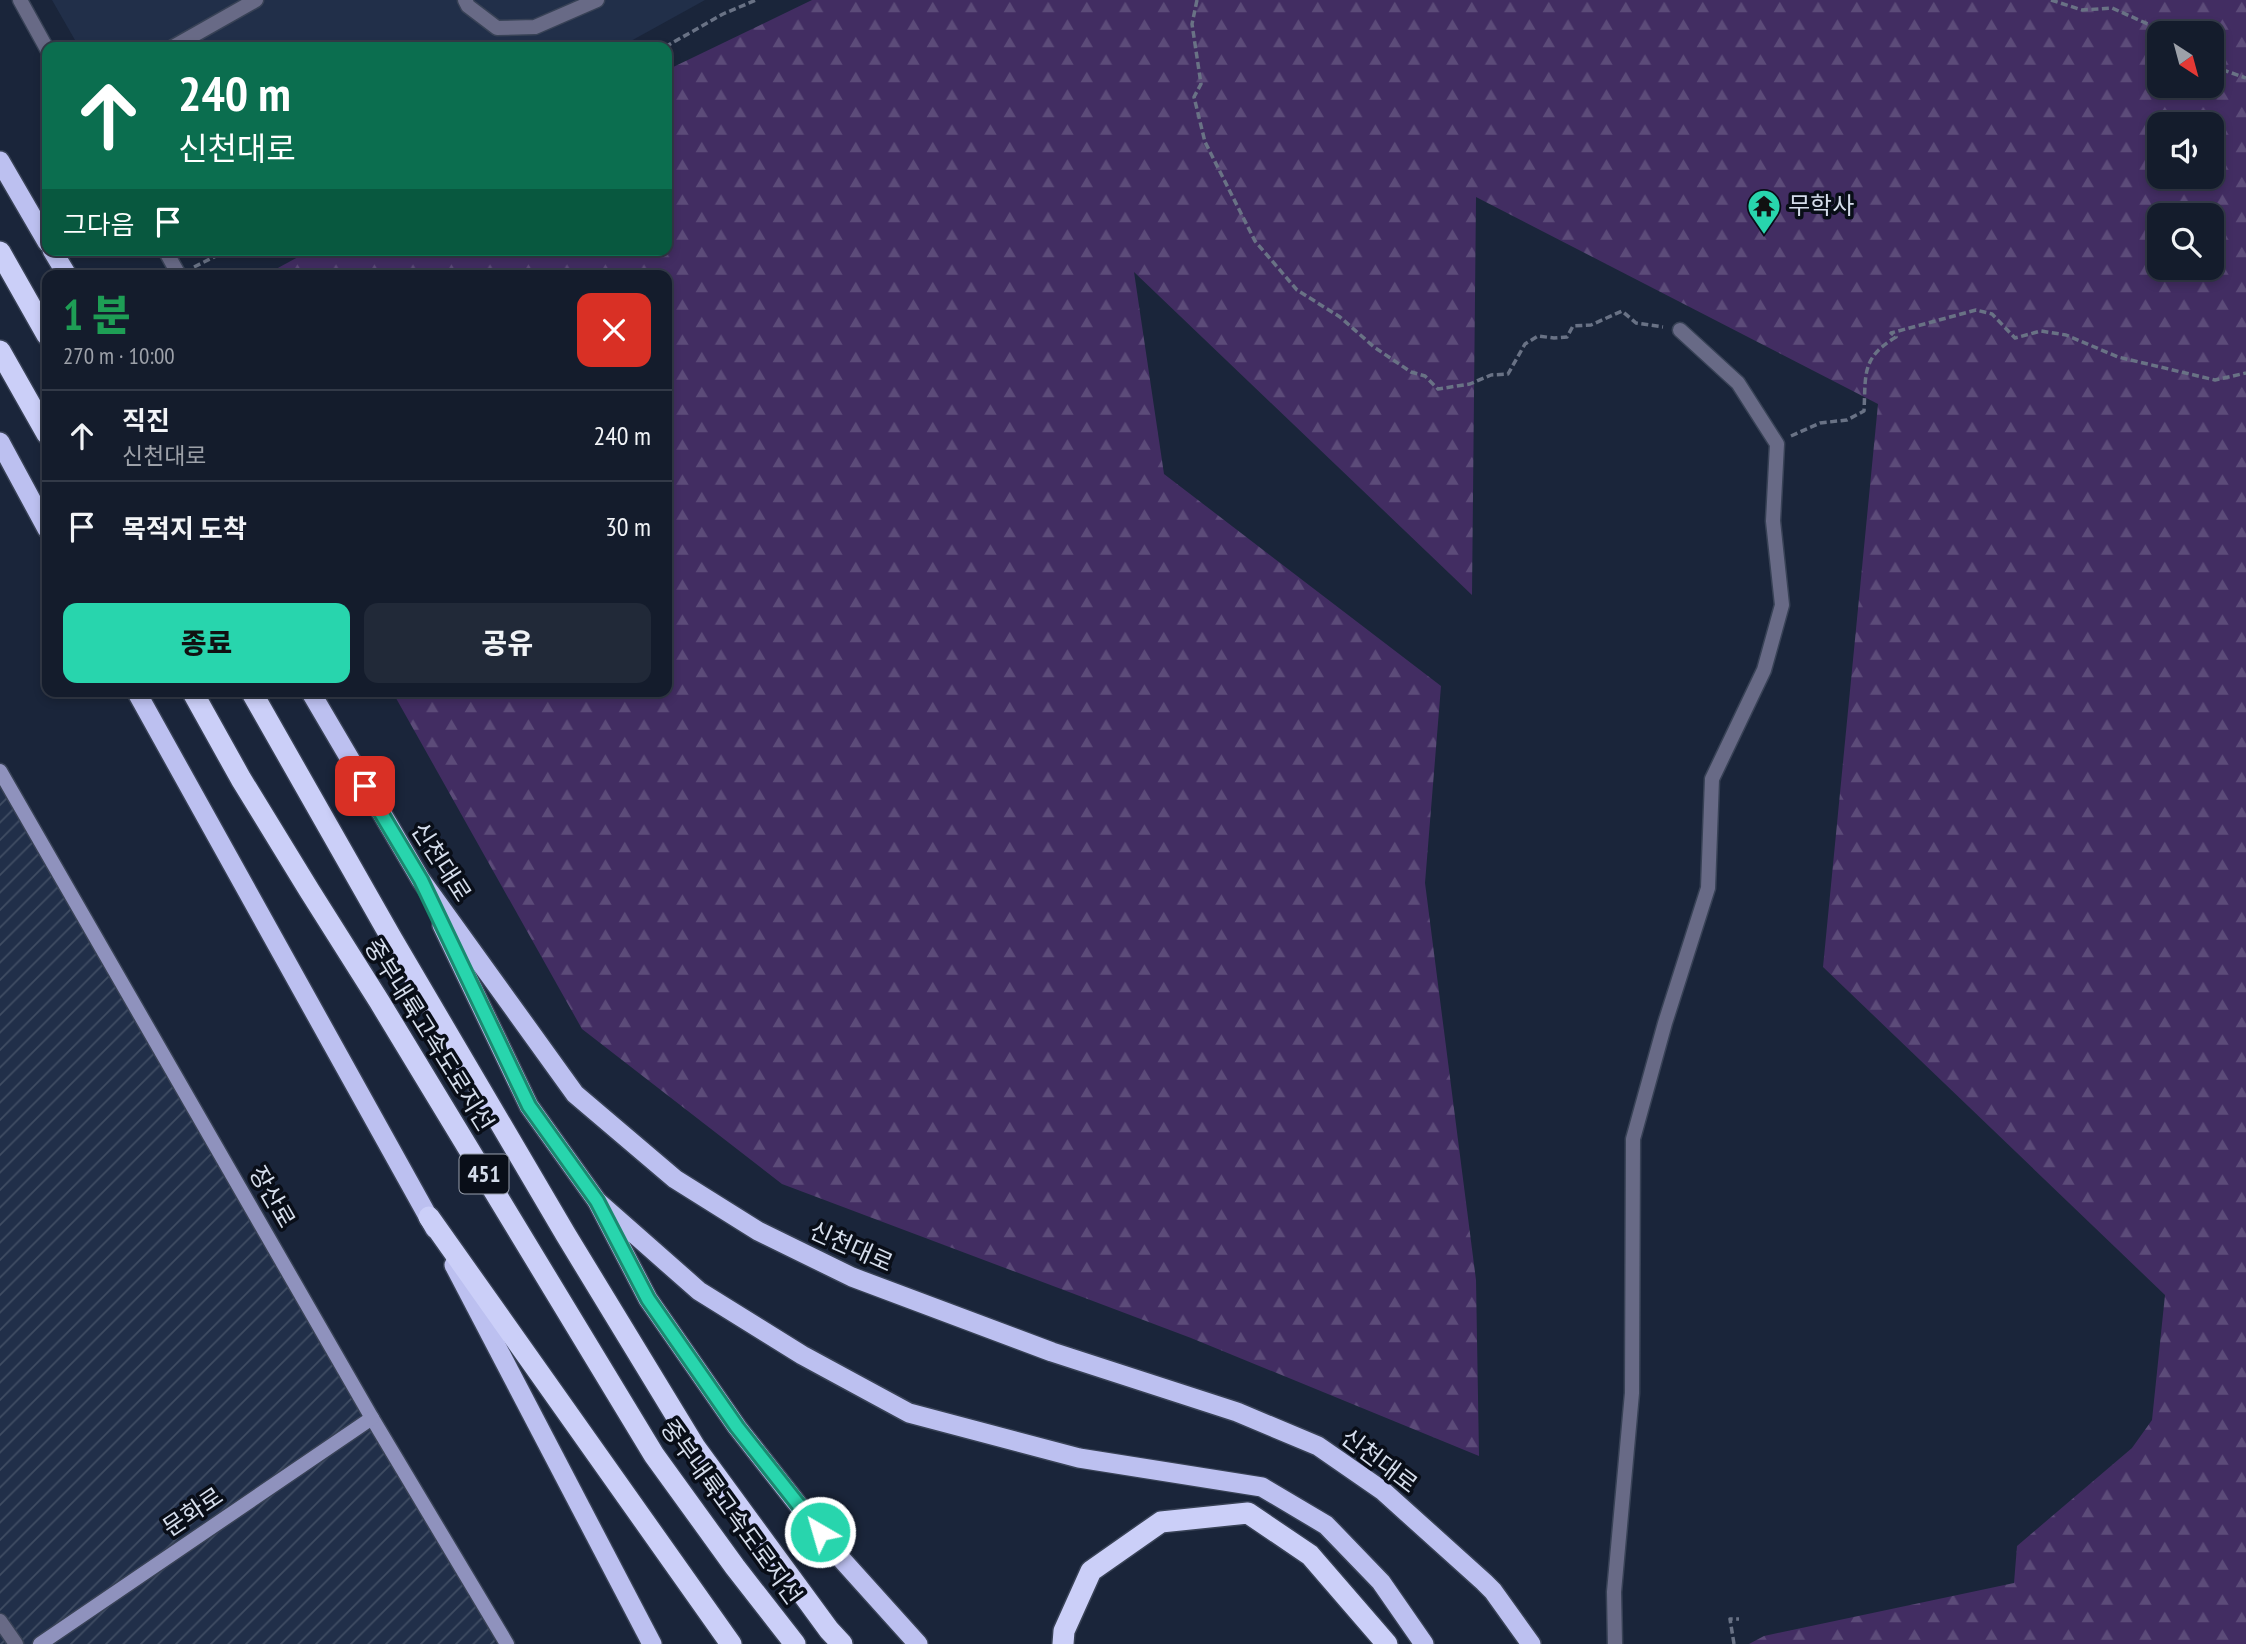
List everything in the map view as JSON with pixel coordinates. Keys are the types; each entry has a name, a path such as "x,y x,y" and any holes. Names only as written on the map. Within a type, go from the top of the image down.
{"highway":[{"path":"0,161 42,233"},
{"path":"0,252 42,326"},
{"path":"0,351 42,425"},
{"path":"0,442 42,519"},
{"path":"139,697 429,1217 647,1638"},
{"name":"중부내륙고속도로지선","path":"195,697 295,868 379,1001 654,1455 795,1644"},
{"name":"중부내륙고속도로지선","path":"254,697 476,1081 695,1447 842,1644"},
{"name":"신천대로","path":"314,697 421,880 575,1094 675,1179 758,1231 852,1277 1052,1352 1237,1412 1318,1446 1383,1492 1484,1582 1531,1644"},
{"path":"421,880 529,1106 597,1201 648,1299 737,1427 836,1553 918,1644"},
{"path":"597,1201 698,1291 802,1356 909,1413 1079,1458 1262,1487 1326,1525 1381,1582 1424,1644"},
{"path":"429,1217 731,1644"},
{"path":"1063,1644 1065,1630 1091,1571 1161,1522 1248,1513 1310,1555 1387,1644"}],"main road":[{"name":"장산로","path":"0,771 372,1418 507,1644"},
{"name":"문화로","path":"40,1644 372,1418"}],"street":[{"path":"20,0 43,42"},
{"path":"182,42 256,0"},
{"path":"465,0 468,6 497,28 536,27 597,0"},
{"path":"171,256 184,270"},
{"path":"1615,1644 1614,1592 1632,1392 1633,1139 1665,1023 1708,888 1712,779 1764,670 1782,606 1773,521 1777,444 1738,383 1680,330"},
{"path":"0,1621 16,1644"}],"path":[{"path":"672,43 723,14 756,0"},
{"path":"1197,0 1192,24 1201,83 1194,97 1205,142 1255,241 1297,290 1340,317 1383,354 1410,372 1425,376 1438,389 1471,384 1491,375 1508,374 1525,344 1538,336 1566,337 1573,326 1591,326 1622,311 1636,323 1680,330"},
{"path":"2051,0 2082,9 2112,8 2147,24"},
{"path":"2224,70 2246,78"},
{"path":"190,270 217,256"},
{"path":"1777,444 1820,424 1847,420 1864,411 1865,372 1879,347 1896,337 1891,332 1976,310 1992,314 2015,338 2041,331 2066,335 2118,357 2216,380 2246,373"},
{"path":"1734,1644 1730,1619 1739,1619"}],"shaded area":[{"path":"52,0 705,0 629,42 76,42"},
{"path":"0,774 475,1590 496,1644 0,1644"}],"green space":[{"path":"812,0 2246,0 2246,1644 1749,1644 1764,1636 2014,1583 2017,1546 2132,1448 2152,1420 2165,1295 1823,967 1878,404 1476,197 1472,595 1134,272 1164,474 1441,686 1425,883 1476,1280 1479,1456 1191,1338 782,1184 582,1029 395,697 672,697 672,270 274,270 300,256 672,256 672,68"}],"place":[{"name":"무학사","path":"1764,236"}],"route":[{"path":"365,786 421,880 529,1106 597,1201 648,1299 737,1427 820,1532"}]}
